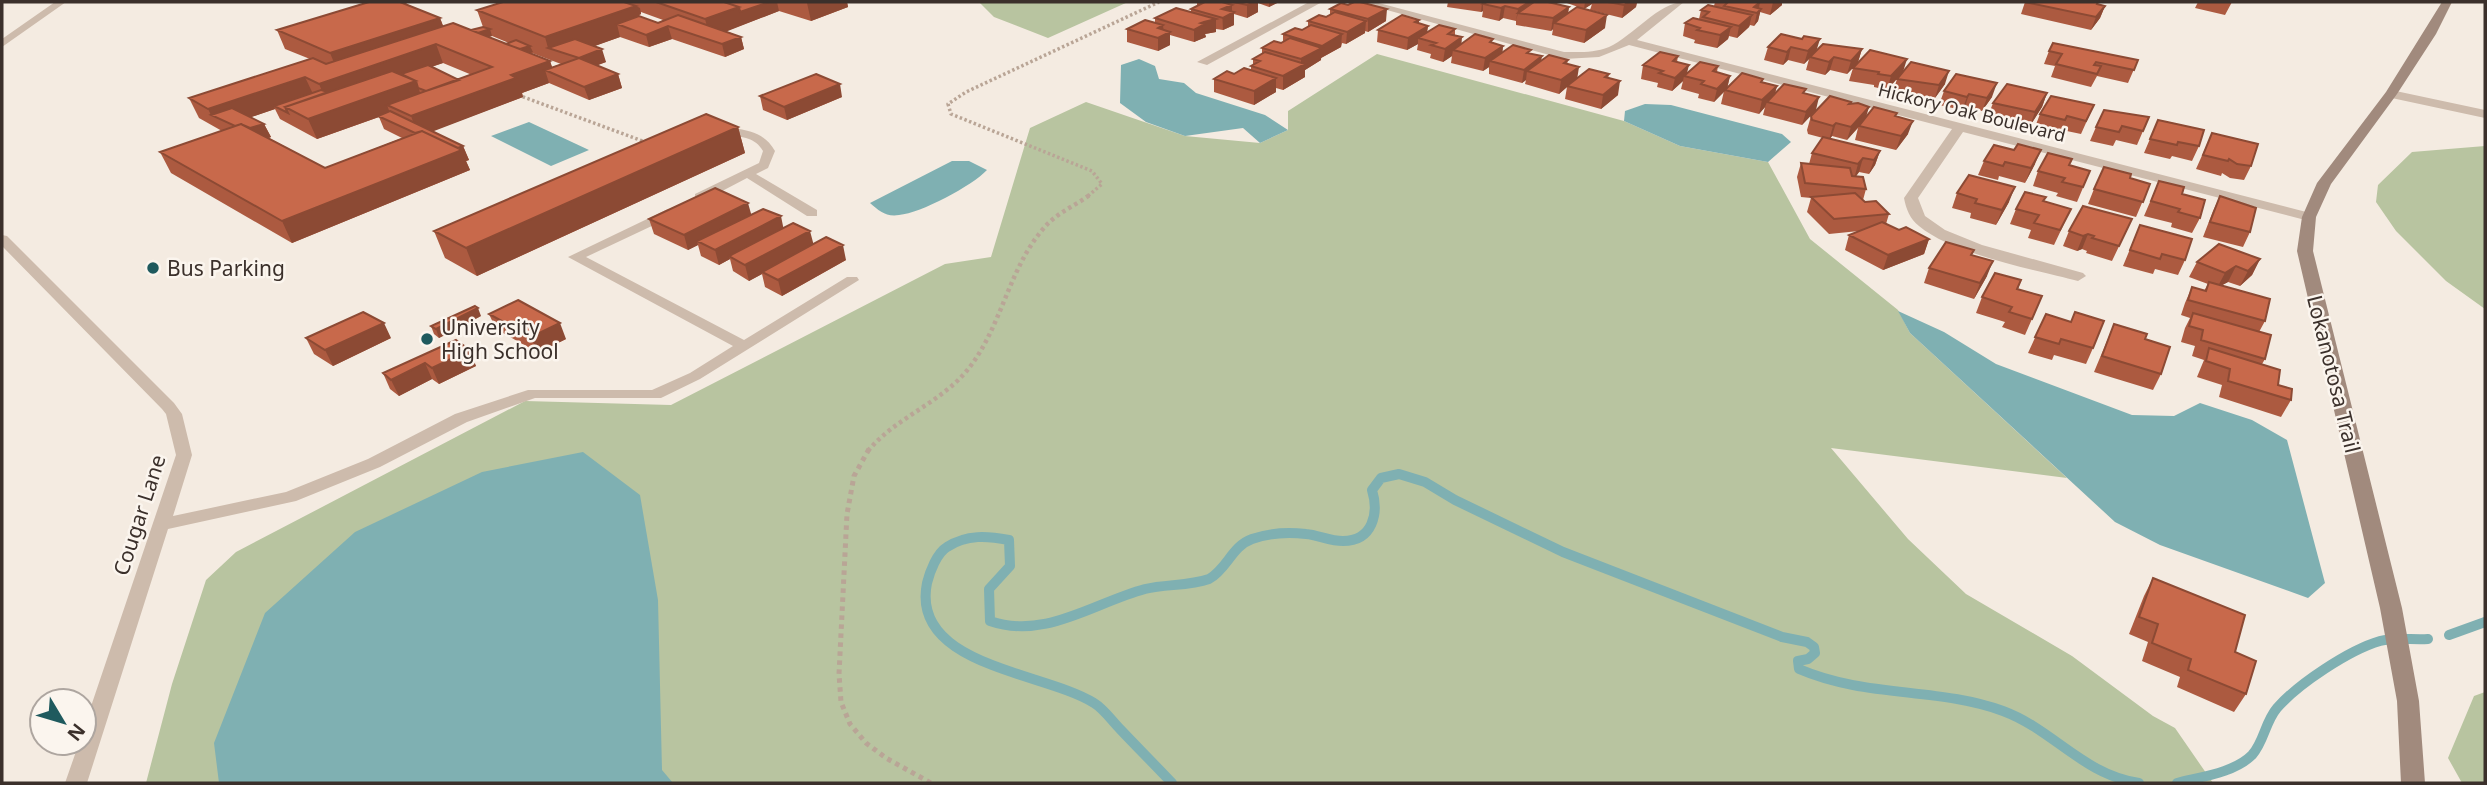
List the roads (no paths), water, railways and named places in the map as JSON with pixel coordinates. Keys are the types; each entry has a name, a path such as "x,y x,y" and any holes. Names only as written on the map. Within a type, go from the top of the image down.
{"street":[{"path":"1203,62 1317,2"},
{"path":"1363,2 1564,55 1604,54 1679,2"},
{"name":"Lokanotosa Trail","path":"2413,783 2408,701 2391,608 2305,251 2309,217 2323,183 2391,94 2430,34 2447,2"},
{"name":"Hickory Oak Boulevard","path":"1626,41 2309,217"},
{"path":"2391,94 2485,114"},
{"path":"1960,127 1911,198 1913,212 1927,226 1962,242 2078,276"}],"lane":[{"path":"2,44 61,2"},
{"path":"733,132 752,134 765,142 769,151 764,165 575,257 744,346"},
{"path":"748,174 812,213"},
{"name":"Cougar Lane","path":"2,239 174,414 184,455 76,783"},
{"path":"161,525 290,496 374,463 461,418 534,393 655,395 695,376 852,280"}],"water":[{"path":"1139,59 1155,66 1159,79 1184,83 1196,93 1265,115 1288,130 1260,143 1243,128 1185,136 1146,122 1120,103 1121,65"},
{"path":"1645,104 1671,105 1782,134 1791,142 1768,162 1680,146 1624,121 1625,111"},
{"path":"529,122 589,150 551,166 491,136"},
{"path":"952,161 969,161 987,170 946,198 908,213 886,214 870,203"},
{"path":"1898,311 1944,332 1996,364 2132,415 2174,416 2200,403 2252,420 2287,440 2325,583 2308,598 2160,545 2115,522 1910,333"},
{"path":"583,452 640,495 658,600 662,770 673,783 219,783 214,743 265,613 355,532 482,472"}],"waterway":[{"path":"1172,783 1094,703 1072,692 986,663 959,649 939,632 927,611 927,583 934,563 943,550 970,538 1009,540 1010,566 989,589 990,621 1010,626 1050,623 1145,589 1209,579 1239,547 1258,537 1292,533 1338,541 1353,540 1367,531 1371,524 1375,508 1372,490 1381,478 1399,474 1425,482 1455,500 1563,552 1782,637 1807,642 1814,647 1815,653 1808,659 1798,661 1799,669 1850,684 1953,698 2003,711 2038,729 2101,771 2139,783"},
{"path":"2449,635 2485,622"},
{"path":"2177,783 2216,774 2245,761 2256,750 2277,708 2298,689 2339,660 2380,641 2428,639"}],"place":[{"name":"Bus Parking","path":"153,268"},
{"name":"University High School","path":"427,339"}]}
